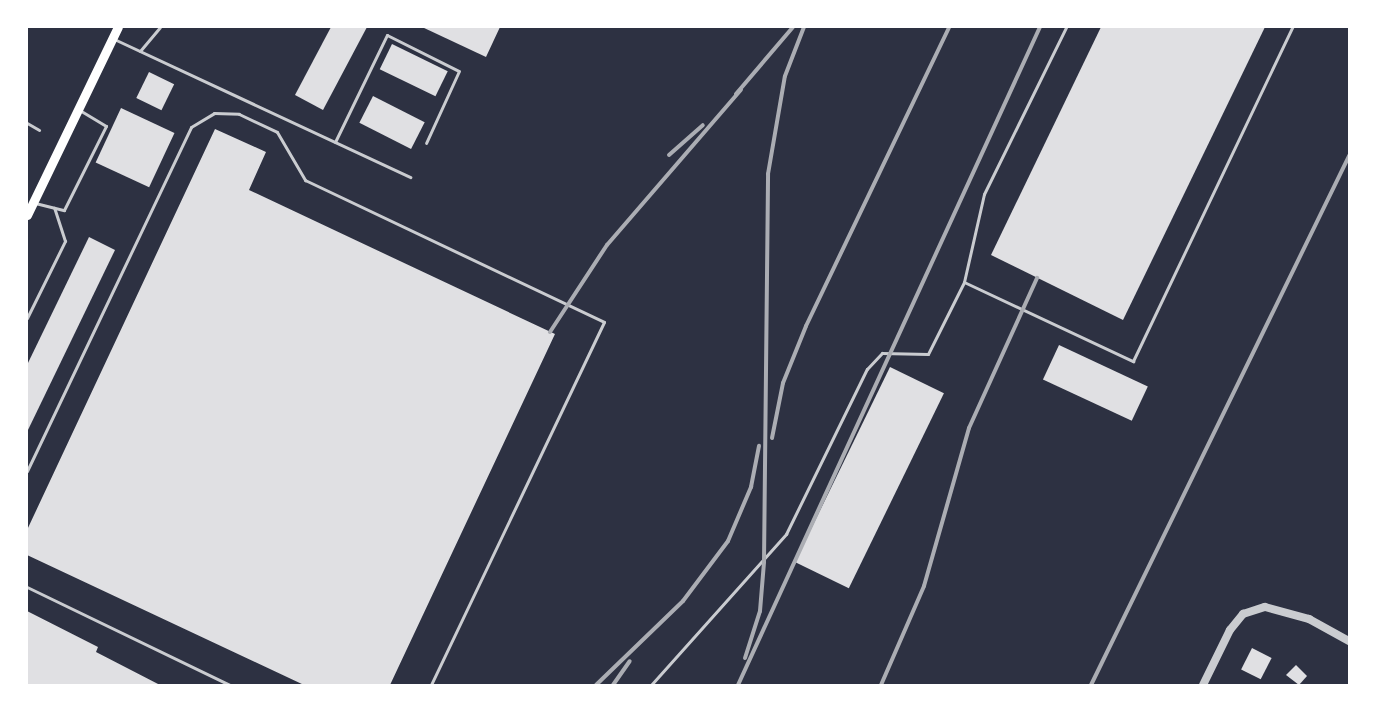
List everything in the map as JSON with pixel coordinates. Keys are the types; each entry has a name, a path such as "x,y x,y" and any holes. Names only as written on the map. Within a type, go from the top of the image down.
{"main road":[{"path":"27,215 118,27"}],"street":[{"path":"1203,685 1230,630 1244,614 1265,607 1309,619 1349,641"}],"lane":[{"path":"140,51 160,27"},
{"path":"651,685 786,534 867,369 882,353 928,354 964,282 984,194 1066,27"},
{"path":"964,282 1133,361 1292,27"},
{"path":"335,142 387,35 459,71 426,143"},
{"path":"113,38 411,177"},
{"path":"33,202 64,210 106,126 78,109"},
{"path":"27,471 191,127 214,113 231,114 278,132 305,180 604,322 431,685"},
{"path":"27,123 39,129"},
{"path":"27,318 65,241 54,208"},
{"path":"27,586 230,685"}],"building":[{"path":"331,27 367,27 323,110 295,95"},
{"path":"422,27 500,27 486,57"},
{"path":"1101,27 1265,27 1123,320 991,255"},
{"path":"392,44 448,71 435,96 380,69"},
{"path":"149,72 174,84 161,110 136,98"},
{"path":"373,96 425,122 411,149 359,123"},
{"path":"121,108 174,133 149,187 96,162"},
{"path":"215,129 266,152 249,190 555,334 390,685 304,685 27,555 27,530"},
{"path":"89,237 115,250 27,432 27,365"},
{"path":"1059,345 1148,386 1132,421 1043,379"},
{"path":"890,367 944,393 849,588 795,562"},
{"path":"27,611 98,647 96,652 160,685 27,685"},
{"path":"1252,648 1272,658 1261,679 1241,669"},
{"path":"1296,665 1307,676 1299,685 1286,675"}],"railway":[{"path":"736,94 793,27"},
{"path":"745,658 760,611 764,562 768,174 785,76 804,27"},
{"path":"772,438 783,383 806,326 949,27"},
{"path":"738,685 1040,27"},
{"path":"550,332 607,245 741,90"},
{"path":"669,155 703,125"},
{"path":"1091,685 1349,156"},
{"path":"881,685 924,586 969,428 1037,278"},
{"path":"596,685 683,601 728,541 751,487 759,446"},
{"path":"613,685 630,661"}]}
